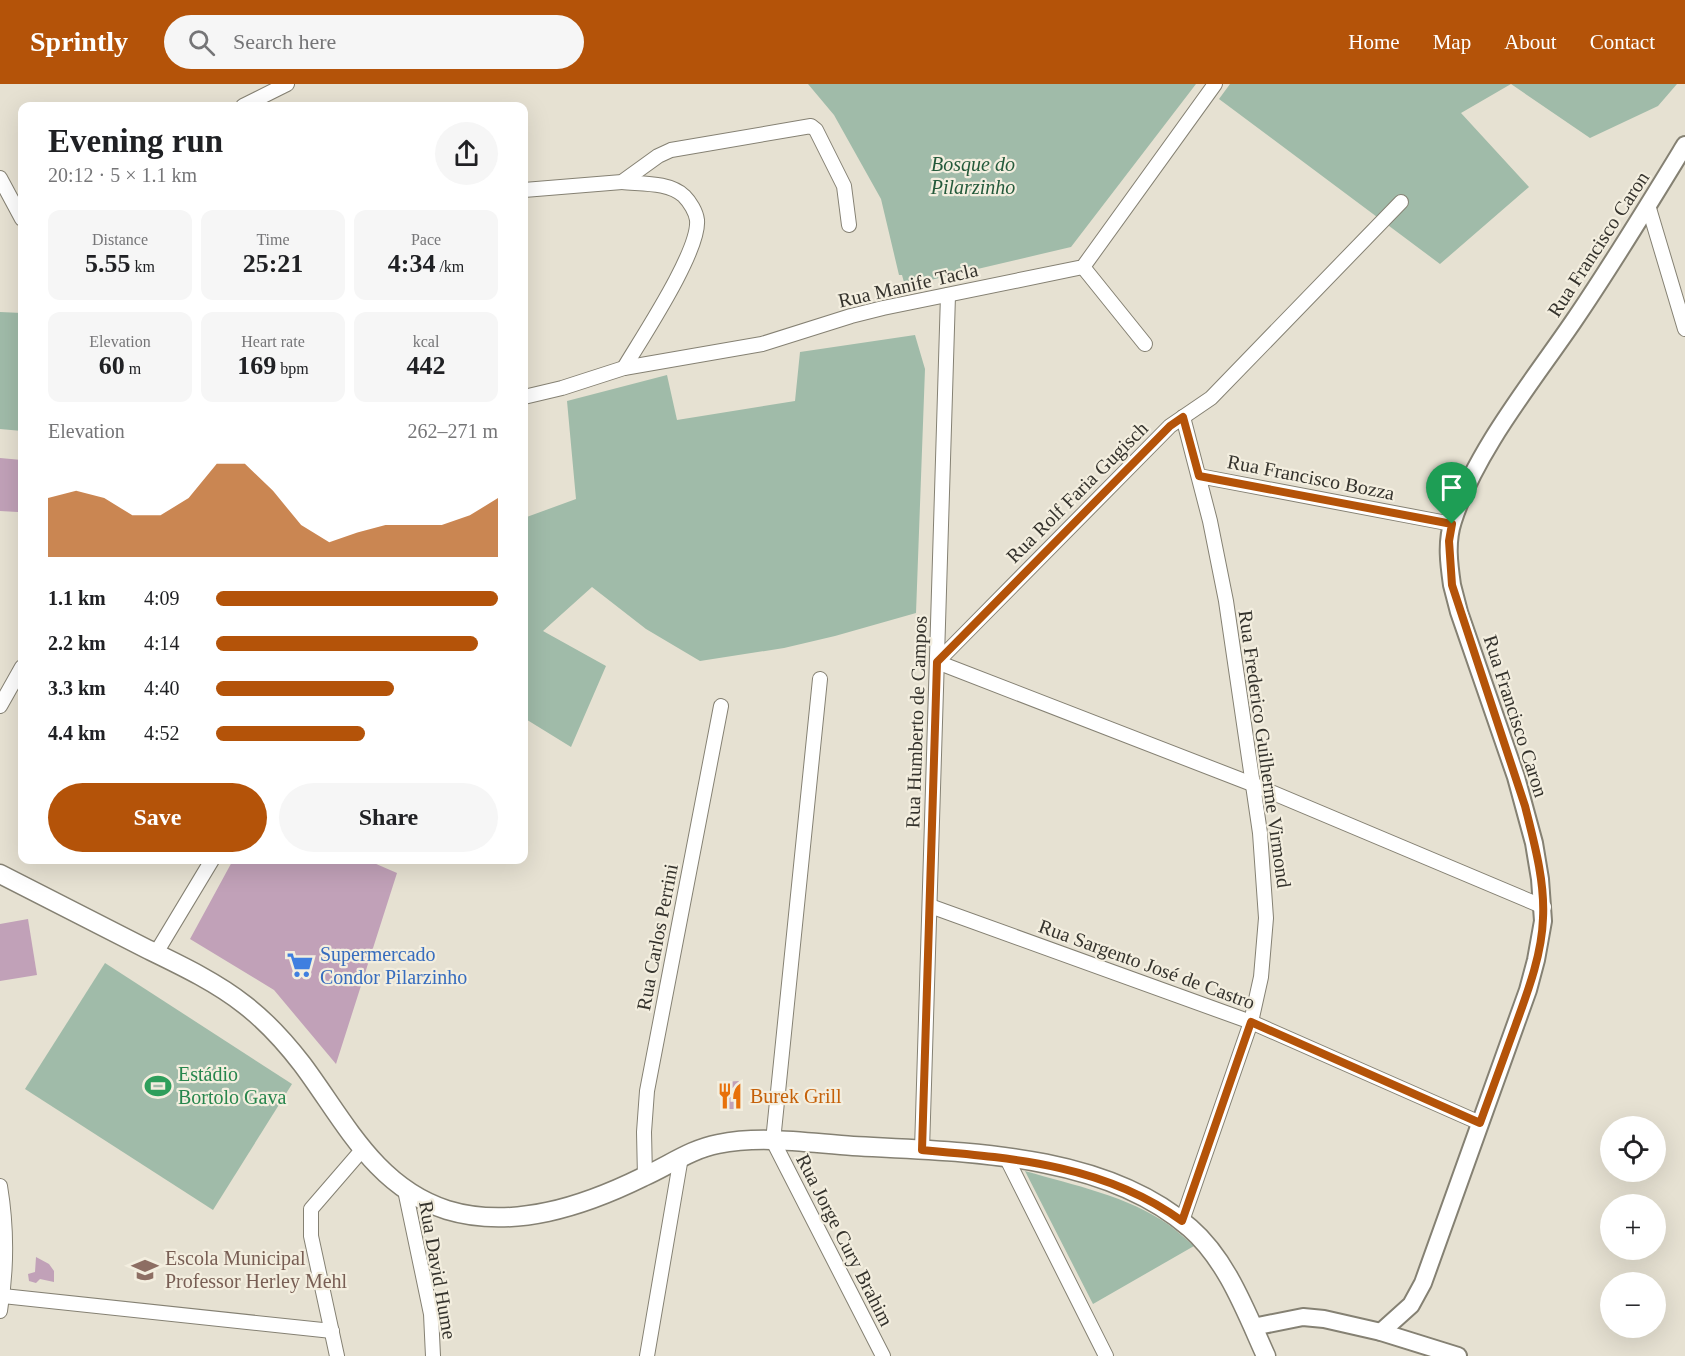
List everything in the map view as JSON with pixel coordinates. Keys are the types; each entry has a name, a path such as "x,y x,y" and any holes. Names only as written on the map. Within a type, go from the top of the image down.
{"main road":[{"path":"0,873 156,953 242,1002 282,1040 362,1150 377,1167 405,1190 449,1210 473,1215 536,1214 577,1204 645,1177 700,1149 741,1141 922,1150 1006,1157 1067,1169 1112,1183 1142,1195 1182,1221 1210,1249 1230,1280 1266,1356"}],"street":[{"path":"251,102 287,84"},
{"path":"1145,344 1083,267 1215,84"},
{"path":"622,182 658,156 671,150 811,126 816,130 844,186 849,225"},
{"name":"Rua Francisco Caron","path":"1381,1332 1401,1316 1417,1295 1520,1013 1541,939 1544,907 1534,843 1525,806 1452,585 1449,551 1452,524 1470,482 1491,445 1601,281 1685,145"},
{"path":"0,178 18,211"},
{"path":"528,190 622,182 658,185 683,195 693,208 697,221 687,259 624,368"},
{"name":"Rua Rolf Faria Gugisch","path":"937,662 1170,426 1211,398 1401,202"},
{"path":"1648,205 1685,329"},
{"name":"Rua Manife Tacla","path":"528,396 562,388 624,368 762,344 851,316 1083,267"},
{"name":"Rua Humberto de Campos","path":"922,1150 948,295"},
{"name":"Rua Frederico Guilherme Virmond","path":"1182,1221 1251,1022 1261,977 1266,918 1263,858 1226,601 1199,476 1183,417"},
{"name":"Rua Francisco Bozza","path":"1199,476 1452,524"},
{"path":"937,662 1252,784 1544,907"},
{"path":"772,1141 820,679"},
{"path":"0,706 16,691"},
{"name":"Rua Carlos Perrini","path":"645,1177 644,1132 647,1091 721,706"},
{"path":"156,953 211,864"},
{"name":"Rua Sargento José de Castro","path":"930,906 1251,1022 1480,1123"},
{"name":"Rua Jorge Cury Brahim","path":"772,1141 883,1356"},
{"path":"337,1356 311,1236 311,1209 362,1150"},
{"path":"647,1356 681,1157"},
{"path":"1006,1157 1106,1356"},
{"path":"0,1186 6,1251 0,1311"},
{"name":"Rua David Hume","path":"405,1190 430,1314 433,1356"},
{"path":"3,1296 332,1331"},
{"path":"1252,1327 1303,1317 1324,1319 1381,1332 1458,1356"}],"green space":[{"name":"Bosque do Pilarzinho","path":"808,84 1196,84 1071,247 905,286 902,275 899,275 881,199 834,115"},
{"path":"1230,84 1511,84 1461,113 1529,187 1440,264 1219,99"},
{"path":"1511,84 1677,84 1658,106 1590,138"},
{"path":"0,312 18,313 18,431 0,429"},
{"path":"915,335 925,369 916,613 784,648 700,661 646,629 592,587 543,631 606,666 571,747 528,720 528,517 576,499 567,401 667,375 677,420 795,401 800,352"},
{"name":"Estádio Bortolo Gava","path":"105,963 292,1084 213,1210 25,1089"},
{"path":"1025,1171 1100,1192 1136,1206 1169,1225 1194,1246 1093,1304"}],"building":[{"path":"0,458 18,460 18,512 0,511"},
{"name":"Supermercado Condor Pilarzinho","path":"231,864 376,864 397,873 336,1064 274,990 190,939"},
{"path":"28,919 37,975 0,981 0,924"},
{"name":"Burek Grill","path":"739,1081 737,1109 721,1109 723,1082"},
{"path":"36,1257 49,1264 54,1271 54,1282 40,1279 36,1283 29,1281 28,1274 35,1272"}],"place":[{"name":"Supermercado Condor Pilarzinho","path":"300,965"},
{"name":"Estádio Bortolo Gava","path":"158,1086"},
{"name":"Burek Grill","path":"730,1096"},
{"name":"Escola Municipal Professor Herley Mehl","path":"145,1270"}],"route":[{"path":"1183,417 1199,476 1452,524 1449,561 1452,585 1525,806 1534,843 1544,907 1541,939 1536,960 1520,1013 1480,1123 1251,1022 1182,1221 1142,1195 1067,1169 1006,1157 922,1150 937,662 1170,426 1183,417"}]}
